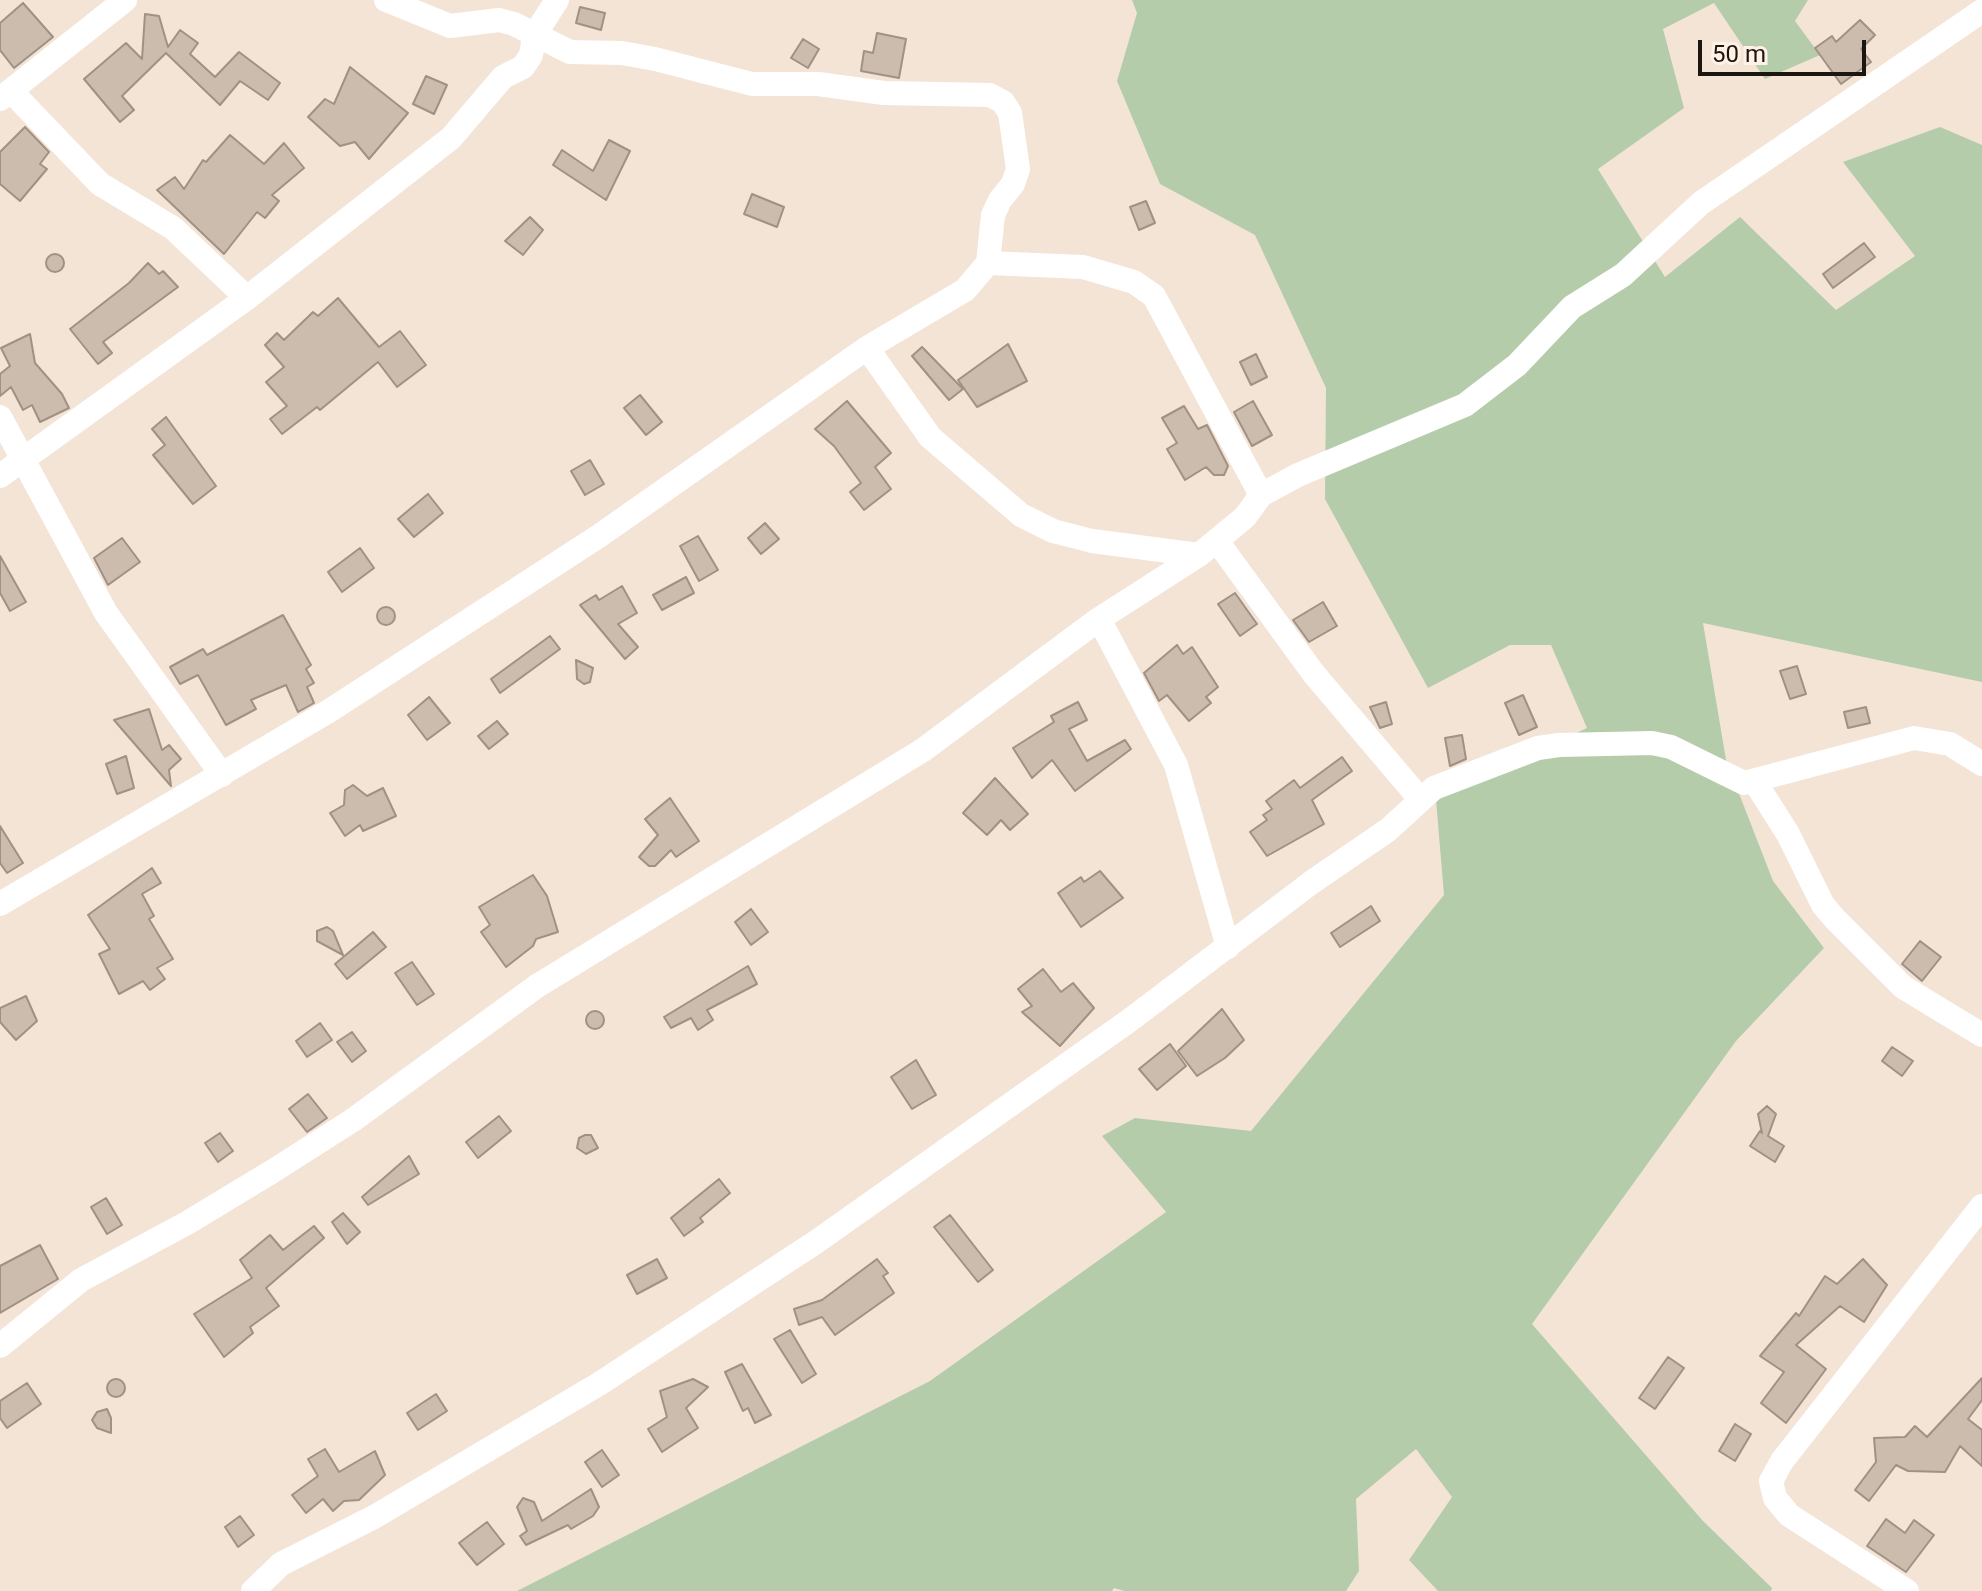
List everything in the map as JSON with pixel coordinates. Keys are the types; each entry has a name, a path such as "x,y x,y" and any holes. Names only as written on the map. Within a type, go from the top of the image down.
{"street":[{"path":"125,0 6,95 100,184 173,228 247,298"},
{"path":"0,904 83,852 329,711 599,536 867,348 965,290 988,263 993,215 1013,184 1018,169 1010,113 1003,102 990,95 915,95 818,84 752,84 622,53 570,52 514,24 499,20 450,26 386,0"},
{"path":"0,476 247,298 451,138 503,77 523,67 531,55 534,36 557,0"},
{"path":"0,1346 81,1280 187,1223 273,1171 353,1120 537,986 923,750 1099,619 1208,548 1257,505 1261,495 1298,475 1465,405 1517,365 1572,307 1623,275 1701,203 1982,11"},
{"path":"988,263 1083,267 1134,282 1154,296 1261,495"},
{"path":"867,348 930,437 1021,515 1053,531 1092,541 1208,548 1420,799"},
{"path":"0,417 106,613 222,775"},
{"path":"1099,619 1176,765 1228,947"},
{"path":"253,1591 281,1564 374,1517 599,1384 790,1259 1228,947 1312,882 1388,830 1420,799 1446,784 1538,748 1559,745 1652,743 1671,747 1744,783 1914,738 1950,744 1982,764"},
{"path":"1755,782 1788,834 1823,905 1835,919 1903,987 1982,1035"},
{"path":"1907,1591 1789,1515 1775,1498 1771,1481 1782,1461 1982,1206"}],"green space":[{"path":"1132,0 1808,0 1795,21 1820,55 1765,79 1714,3 1663,29 1684,108 1598,169 1665,277 1740,217 1836,310 1915,256 1843,162 1940,127 1982,145 1982,682 1703,623 1726,760 1773,881 1824,948 1736,1041 1532,1324 1703,1521 1772,1588 1771,1591 1438,1591 1409,1560 1452,1497 1416,1449 1356,1499 1359,1571 1346,1591 1124,1591 1114,1588 1112,1591 517,1591 930,1381 1166,1212 1102,1136 1135,1118 1251,1131 1444,895 1436,800 1587,728 1551,645 1510,645 1428,688 1325,499 1326,388 1255,235 1160,184 1117,81 1137,13"}],"building":[{"path":"23,3 53,37 14,68 0,50 0,23"},
{"path":"580,7 605,13 601,30 576,23"},
{"path":"145,14 159,16 168,47 180,30 198,43 190,54 215,77 239,52 280,83 268,100 240,81 220,105 166,53 122,96 134,110 120,122 84,79 126,43 142,59"},
{"path":"1860,20 1875,35 1861,49 1871,62 1841,84 1815,48 1832,36 1836,42"},
{"path":"877,33 906,39 899,78 861,71 864,51 873,53"},
{"path":"803,39 819,49 808,68 791,58"},
{"path":"350,67 408,113 369,159 355,142 340,146 308,117 325,99 334,104"},
{"path":"426,76 447,85 434,114 413,104"},
{"path":"25,127 49,152 40,164 47,169 20,201 0,184 0,152"},
{"path":"230,135 264,164 284,143 304,168 272,195 279,201 265,218 257,212 224,254 157,190 175,177 184,189 203,160 206,162"},
{"path":"609,140 630,151 606,200 553,165 562,150 593,171"},
{"path":"752,194 784,207 777,227 744,214"},
{"path":"1146,201 1155,223 1139,230 1130,207"},
{"path":"530,217 543,230 523,255 505,241"},
{"path":"1864,243 1875,257 1833,288 1823,274"},
{"path":"55,254 64,263 55,272 46,263"},
{"path":"148,263 159,274 163,271 178,287 103,342 112,353 98,364 70,329 129,283"},
{"path":"338,298 379,347 400,331 426,365 397,387 378,362 320,410 317,407 282,434 270,419 287,406 266,382 284,367 265,345 277,333 284,340 313,312 318,316"},
{"path":"30,334 35,363 62,394 69,408 40,422 32,405 23,410 11,387 0,396 0,374 10,366 1,348"},
{"path":"1008,344 1027,381 977,407 958,380"},
{"path":"922,347 963,389 949,400 912,356"},
{"path":"1256,354 1267,377 1251,385 1240,362"},
{"path":"640,395 662,422 646,435 624,408"},
{"path":"847,401 891,453 875,467 891,489 864,510 850,492 861,483 834,446 815,429"},
{"path":"1253,401 1272,435 1252,446 1234,412"},
{"path":"1184,406 1198,429 1207,425 1228,466 1224,475 1214,475 1206,467 1185,480 1167,449 1177,443 1162,418"},
{"path":"166,417 216,486 193,504 153,455 165,445 152,429"},
{"path":"590,460 604,484 585,495 571,471"},
{"path":"428,494 443,513 414,537 398,519"},
{"path":"765,523 779,539 761,554 748,538"},
{"path":"698,536 718,570 699,581 680,546"},
{"path":"122,538 140,562 108,585 94,558"},
{"path":"360,548 374,568 342,592 328,572"},
{"path":"0,556 26,602 10,611 0,593"},
{"path":"686,577 694,593 662,610 653,595"},
{"path":"622,586 637,613 618,624 638,647 625,659 580,605 596,595 599,600"},
{"path":"1235,593 1257,624 1240,636 1218,604"},
{"path":"1323,602 1337,626 1309,642 1293,620"},
{"path":"382,607 390,607 395,616 393,623 382,625 377,620 377,612"},
{"path":"283,615 311,665 306,669 314,683 307,687 314,703 298,712 286,685 251,700 256,709 226,725 198,675 180,684 170,667 203,649 207,655"},
{"path":"550,636 560,649 500,693 491,679"},
{"path":"1177,645 1183,654 1192,647 1218,687 1206,697 1211,703 1189,721 1167,695 1159,701 1144,673"},
{"path":"576,660 593,668 590,682 584,684 577,679"},
{"path":"1797,666 1806,694 1790,699 1780,671"},
{"path":"1523,695 1537,727 1519,735 1505,703"},
{"path":"429,697 450,723 427,740 408,715"},
{"path":"1078,702 1087,720 1069,729 1087,761 1125,740 1131,749 1075,791 1052,760 1032,778 1013,748 1054,722 1051,716"},
{"path":"1386,702 1392,724 1380,728 1370,707"},
{"path":"1866,707 1870,723 1848,728 1844,712"},
{"path":"149,709 162,750 169,745 181,759 169,770 171,786 114,720"},
{"path":"497,721 508,734 489,749 478,736"},
{"path":"1462,735 1466,759 1450,766 1445,738"},
{"path":"126,756 134,788 117,794 106,764"},
{"path":"1342,757 1352,771 1312,800 1324,824 1267,856 1250,832 1267,820 1263,815 1272,809 1266,801 1294,780 1300,788"},
{"path":"995,778 1028,814 1010,830 1001,820 987,835 963,813"},
{"path":"353,785 367,796 383,788 396,816 363,831 360,825 345,836 330,813 344,805 345,790"},
{"path":"670,798 699,841 676,857 671,850 655,866 649,866 639,857 658,835 645,819"},
{"path":"0,826 23,863 7,873 0,863"},
{"path":"152,868 161,883 142,894 154,916 149,919 173,959 157,968 165,979 150,990 143,981 119,994 99,954 110,949 88,915"},
{"path":"1100,871 1123,898 1081,927 1058,893 1081,877 1084,882"},
{"path":"533,875 547,896 558,932 536,939 533,946 506,967 481,932 490,925 479,907"},
{"path":"1371,906 1380,921 1340,947 1331,933"},
{"path":"751,909 768,932 751,945 735,922"},
{"path":"327,927 333,931 343,955 317,941 317,931"},
{"path":"373,932 386,947 347,979 335,964"},
{"path":"1920,941 1941,957 1922,981 1902,964"},
{"path":"412,962 434,994 417,1005 395,973"},
{"path":"748,966 757,984 707,1010 713,1020 698,1030 691,1018 671,1028 664,1017"},
{"path":"1043,969 1061,992 1073,983 1094,1008 1060,1046 1022,1012 1032,1006 1018,989"},
{"path":"26,996 37,1021 16,1040 0,1022 0,1008"},
{"path":"1222,1009 1244,1040 1225,1058 1197,1076 1178,1051"},
{"path":"595,1011 602,1013 602,1027 595,1029 588,1027 586,1020 588,1013"},
{"path":"320,1023 332,1040 307,1057 296,1041"},
{"path":"352,1032 366,1051 352,1062 337,1042"},
{"path":"1170,1044 1186,1066 1157,1090 1139,1069"},
{"path":"1892,1047 1913,1061 1902,1076 1882,1061"},
{"path":"916,1060 936,1095 912,1109 891,1077"},
{"path":"308,1094 327,1118 307,1132 289,1109"},
{"path":"1767,1106 1776,1114 1768,1136 1784,1146 1775,1162 1750,1146 1760,1131 1762,1133 1758,1114"},
{"path":"499,1116 511,1131 478,1158 466,1142"},
{"path":"220,1133 233,1151 218,1162 205,1143"},
{"path":"591,1135 598,1148 586,1154 577,1148 579,1138"},
{"path":"409,1156 419,1174 368,1205 362,1197"},
{"path":"719,1179 730,1193 700,1218 703,1222 684,1236 671,1218"},
{"path":"106,1198 122,1225 107,1234 91,1207"},
{"path":"343,1213 360,1232 347,1244 332,1222"},
{"path":"950,1215 993,1270 978,1282 934,1227"},
{"path":"314,1226 324,1238 266,1288 279,1306 250,1327 253,1333 224,1357 194,1314 252,1278 240,1260 270,1235 283,1250"},
{"path":"40,1245 58,1279 0,1313 0,1266"},
{"path":"657,1259 667,1278 637,1294 627,1275"},
{"path":"877,1259 888,1273 883,1276 894,1293 835,1335 822,1317 799,1325 794,1309 822,1300"},
{"path":"1863,1259 1887,1285 1864,1322 1840,1306 1796,1345 1826,1369 1786,1423 1761,1403 1784,1372 1760,1356 1796,1313 1799,1316 1825,1276 1837,1284"},
{"path":"790,1330 816,1374 802,1383 774,1339"},
{"path":"1668,1357 1684,1368 1655,1409 1639,1398"},
{"path":"742,1364 771,1415 755,1423 748,1408 743,1411 725,1372"},
{"path":"1982,1378 1982,1400 1968,1419 1982,1430 1982,1466 1960,1446 1945,1472 1908,1471 1896,1465 1869,1501 1855,1490 1876,1462 1874,1438 1905,1437 1915,1426 1927,1437"},
{"path":"112,1379 120,1379 125,1388 123,1395 112,1397 107,1392 107,1384"},
{"path":"693,1379 708,1387 686,1408 698,1428 662,1452 648,1429 667,1417 660,1391"},
{"path":"27,1383 41,1404 7,1428 0,1418 0,1401"},
{"path":"436,1394 447,1411 418,1430 407,1413"},
{"path":"107,1409 111,1418 111,1433 97,1428 92,1420 97,1412"},
{"path":"1735,1424 1751,1434 1735,1461 1719,1451"},
{"path":"325,1449 339,1472 375,1451 385,1475 359,1500 344,1501 333,1511 323,1499 306,1513 292,1495 318,1476 308,1459"},
{"path":"602,1450 619,1475 602,1487 585,1462"},
{"path":"591,1489 599,1507 593,1516 571,1529 568,1525 526,1545 520,1536 527,1531 517,1507 523,1498 534,1502 542,1521"},
{"path":"240,1516 254,1535 238,1547 225,1527"},
{"path":"1886,1519 1905,1533 1914,1520 1934,1535 1906,1572 1867,1546"},
{"path":"487,1522 504,1544 477,1565 459,1543"}]}
